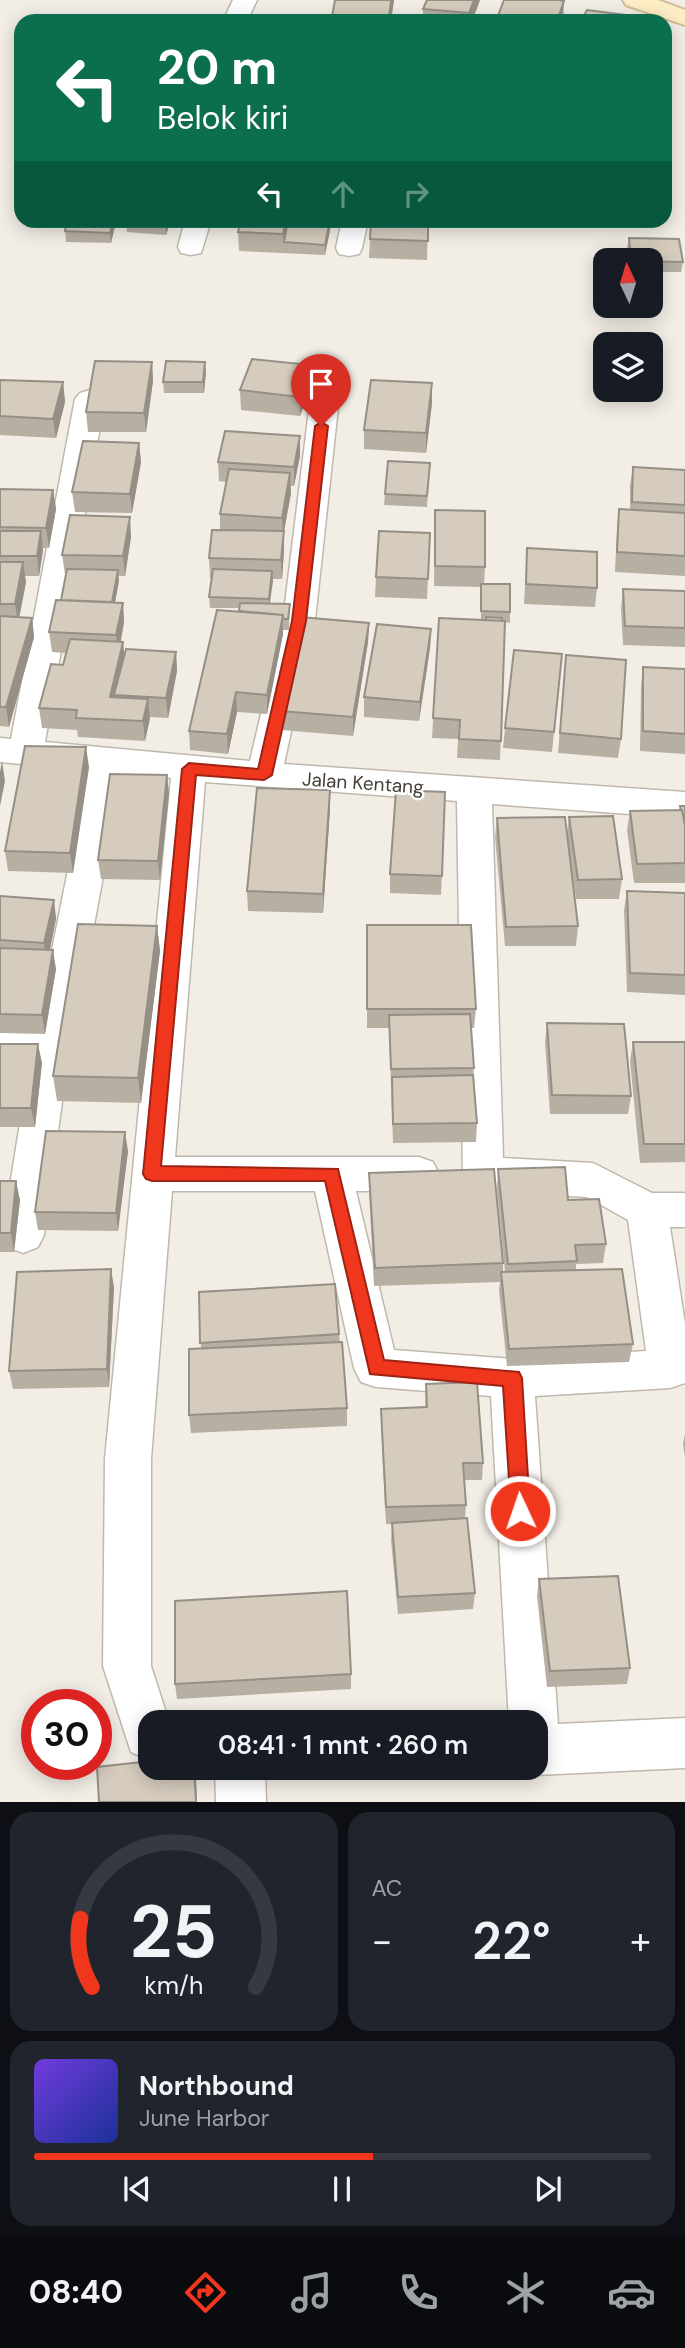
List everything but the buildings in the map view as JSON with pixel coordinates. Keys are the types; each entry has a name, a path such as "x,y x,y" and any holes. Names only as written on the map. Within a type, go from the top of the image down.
{"street":[{"path":"635,0 685,18"},
{"path":"191,247 196,228"},
{"path":"349,248 353,228"},
{"path":"264,775 299,621 328,370"},
{"path":"13,752 90,399"},
{"name":"Jalan Kentang","path":"13,752 264,775 685,805"},
{"path":"23,1235 53,1041 107,761"},
{"path":"140,1710 127,1666 128,1459 189,769"},
{"path":"474,791 483,1174"},
{"path":"0,1039 53,1041"},
{"path":"152,1174 332,1174 483,1174 593,1180 666,1210 670,1369 512,1378 376,1368 332,1174"},
{"path":"512,1378 533,1710"},
{"path":"548,1749 685,1743"},
{"path":"240,1780 241,1802"}],"route":[{"path":"321,426 299,621 264,775 189,769 152,1174 332,1174 376,1368 512,1378 520,1511"}]}
